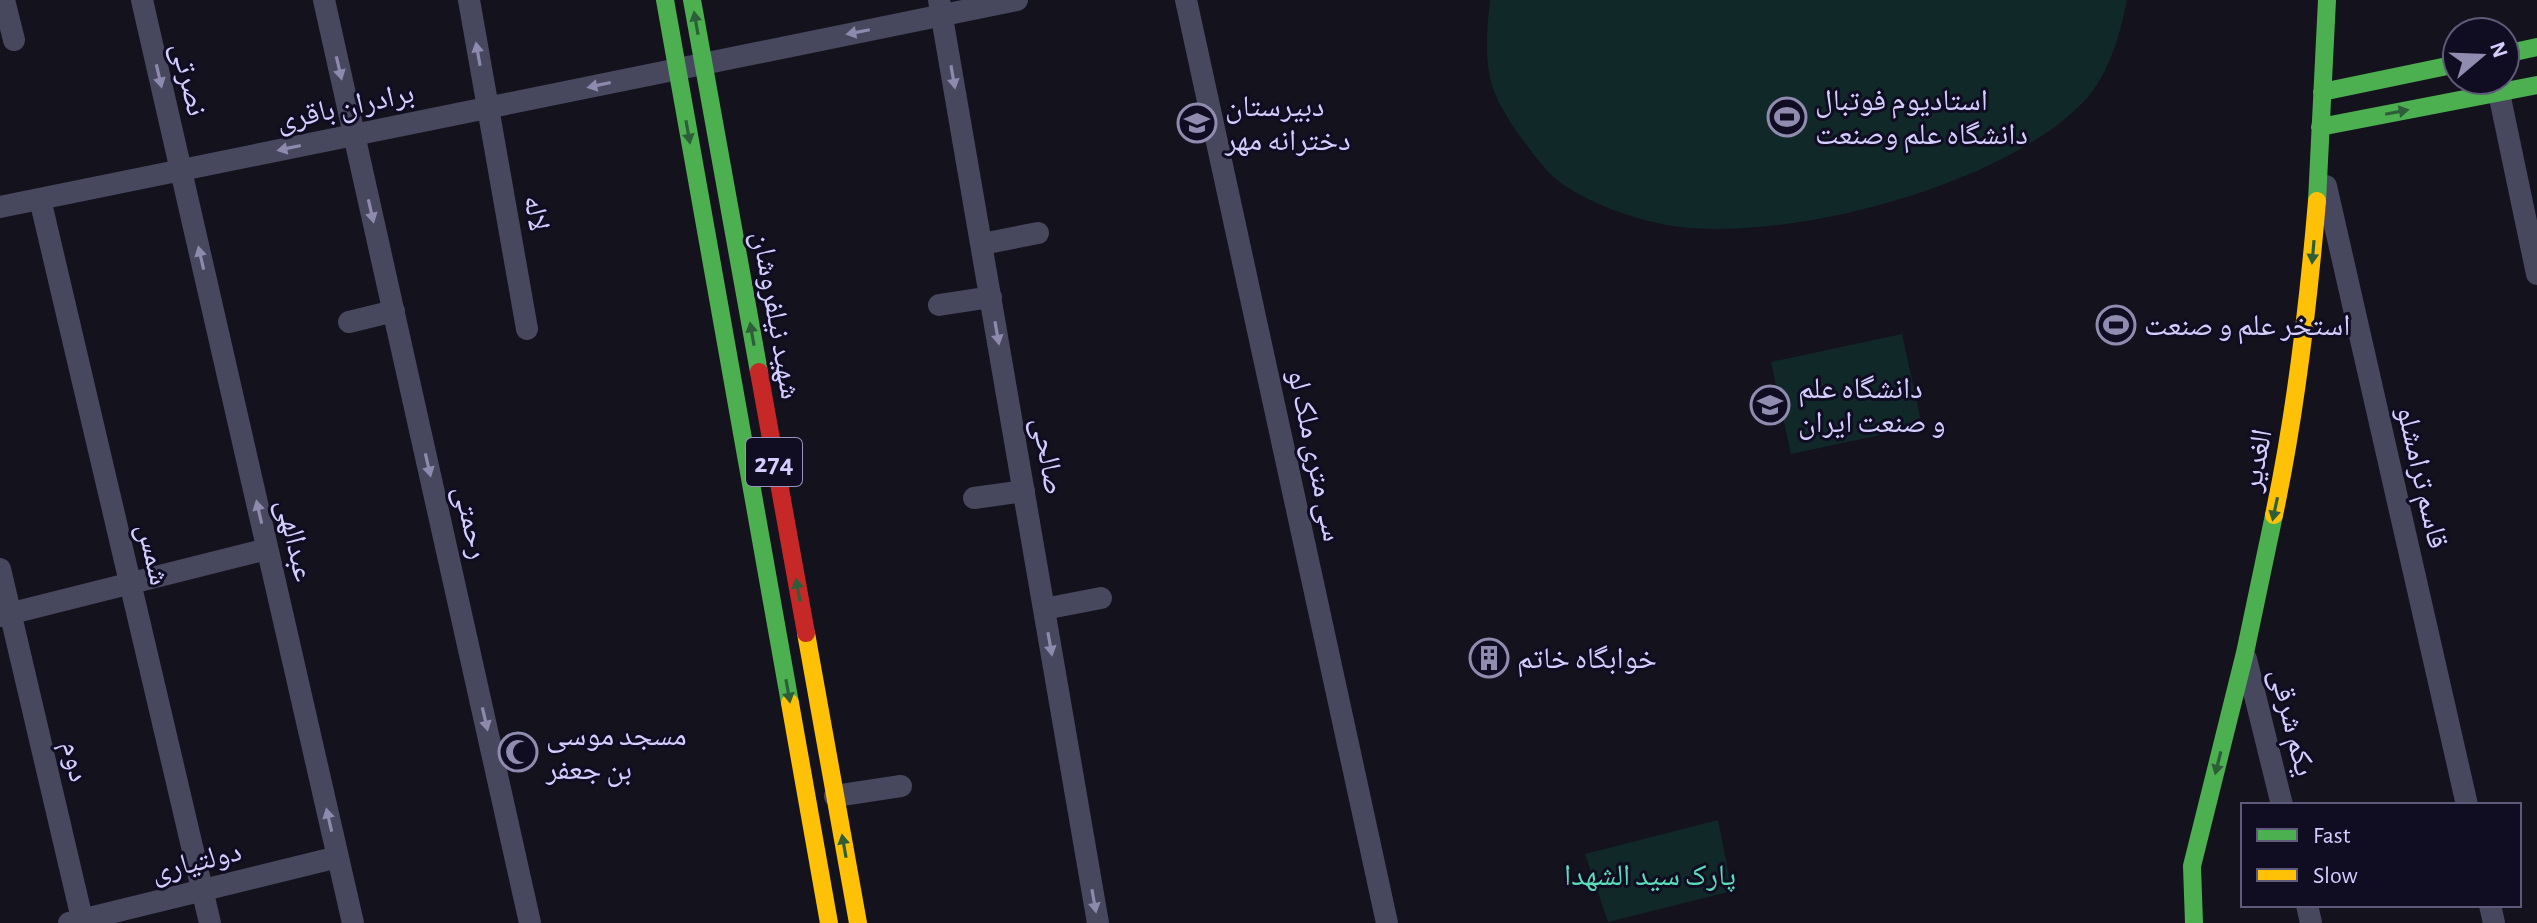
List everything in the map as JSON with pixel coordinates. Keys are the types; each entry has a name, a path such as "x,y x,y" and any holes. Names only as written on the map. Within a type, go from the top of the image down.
{"main road":[{"name":"شهید نیلفروشان","path":"665,0 829,923"},
{"name":"شهید نیلفروشان","path":"692,0 858,923"},
{"name":"الغدیر","path":"2194,923 2192,866 2245,653 2289,446 2309,295 2320,162 2327,0"},
{"path":"2322,92 2441,67"},
{"path":"2320,123 2481,96"}],"street":[{"path":"4,0 14,40"},
{"name":"نصرتی","path":"142,0 181,171"},
{"name":"رحمتی","path":"324,0 530,923"},
{"name":"لاله","path":"469,0 527,329"},
{"name":"برادران باقری","path":"0,207 703,64 941,8 1017,0"},
{"name":"سی متری ملک لو","path":"1186,0 1387,923"},
{"name":"صالحی","path":"941,8 1098,923"},
{"path":"2500,96 2537,274"},
{"name":"قاسم ترامشلو","path":"2320,162 2467,803"},
{"name":"عبدالهی","path":"181,171 353,923"},
{"name":"شمس","path":"40,199 210,923"},
{"path":"982,244 1038,233"},
{"path":"939,305 991,297"},
{"path":"349,322 394,311"},
{"path":"974,498 1024,491"},
{"path":"5,614 267,549"},
{"name":"دوم","path":"0,569 5,614 78,922"},
{"path":"1044,609 1101,598"},
{"name":"یکم شرقی","path":"2245,653 2282,803"},
{"path":"835,796 901,786"},
{"name":"دولتیاری","path":"78,922 338,857"}],"green space":[{"name":"استادیوم فوتبال دانشگاه علم وصنعت","path":"1490,0 2127,0 2113,52 2102,77 2086,99 2050,130 2003,158 1947,183 1887,203 1765,226 1709,229 1662,224 1621,212 1579,194 1548,171 1514,128 1492,85 1487,48"},
{"path":"1902,334 1922,426 1791,454 1771,362"},
{"name":"پارک سید الشهدا","path":"1718,820 1732,891 1608,922 1585,854"}],"traffic: fast":[{"path":"665,0 790,703"},
{"path":"692,0 759,372"},
{"path":"2317,201 2327,0"},
{"path":"2521,50 2537,47"},
{"path":"2322,92 2441,67"},
{"path":"2320,127 2537,85"},
{"path":"2194,923 2192,866 2245,653 2274,515"}],"traffic: slow":[{"path":"2274,515 2300,359 2317,201"},
{"path":"806,633 858,923"},
{"path":"790,703 829,923"}],"traffic: jam":[{"path":"759,372 806,633"}],"place":[{"name":"استادیوم فوتبال دانشگاه علم وصنعت","path":"1787,117"},
{"name":"دبیرستان دخترانه مهر","path":"1197,123"},
{"name":"استخر علم و صنعت","path":"2116,325"},
{"name":"دانشگاه علم و صنعت ایران","path":"1770,405"},
{"name":"خوابگاه خاتم","path":"1489,658"},
{"name":"مسجد موسی بن جعفر","path":"518,752"}]}
